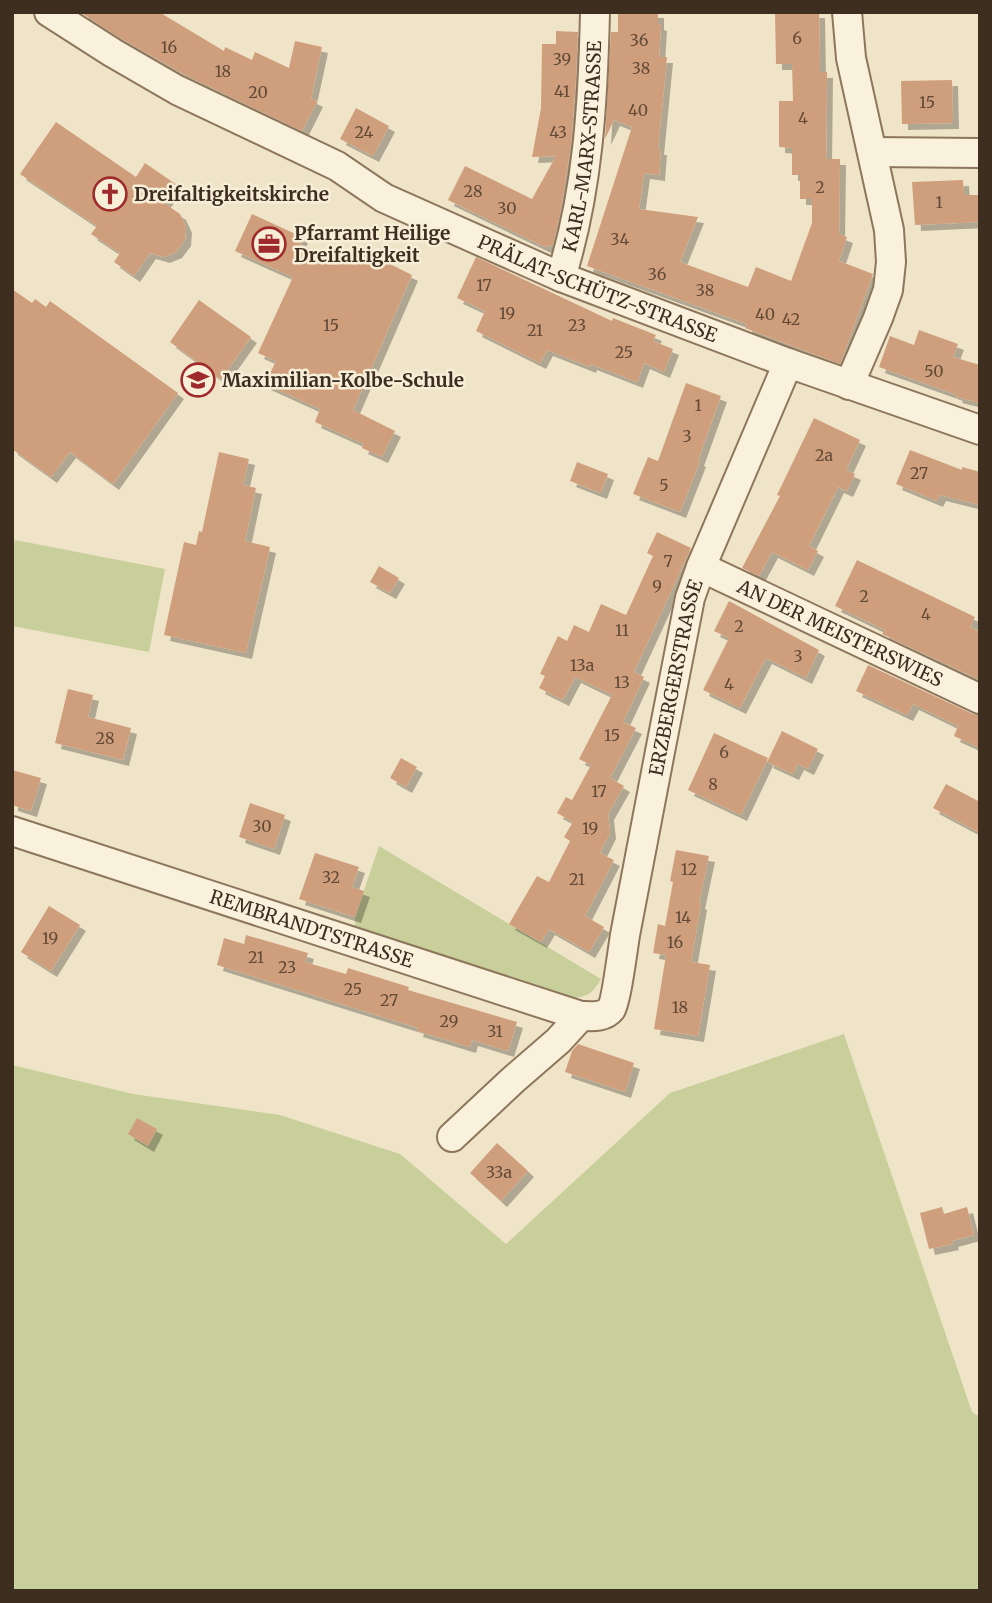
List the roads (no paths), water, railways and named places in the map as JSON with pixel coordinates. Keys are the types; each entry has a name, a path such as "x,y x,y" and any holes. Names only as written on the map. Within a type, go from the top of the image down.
{"street":[{"name":"PRÄLAT-SCHÜTZ-STRASSE","path":"49,12 177,90 337,166 384,198 561,277 788,363 980,430"},
{"name":"KARL-MARX-STRASSE","path":"561,277 573,239 582,191 593,97 595,12"},
{"path":"846,12 854,71 889,230 891,262 885,300 849,385"},
{"path":"873,152 980,153"},
{"name":"ERZBERGERSTRASSE","path":"581,1016 598,1016 612,1008 615,1001 618,972 690,598 788,363"},
{"name":"AN DER MEISTERSWIES","path":"701,567 980,699"},
{"name":"REMBRANDTSTRASSE","path":"12,831 581,1016"},
{"path":"452,1137 558,1041 581,1016"}],"place":[{"name":"Dreifaltigkeitskirche","path":"110,194"},
{"name":"Pfarramt Heilige Dreifaltigkeit","path":"269,244"},
{"name":"Maximilian-Kolbe-Schule","path":"198,380"}]}
